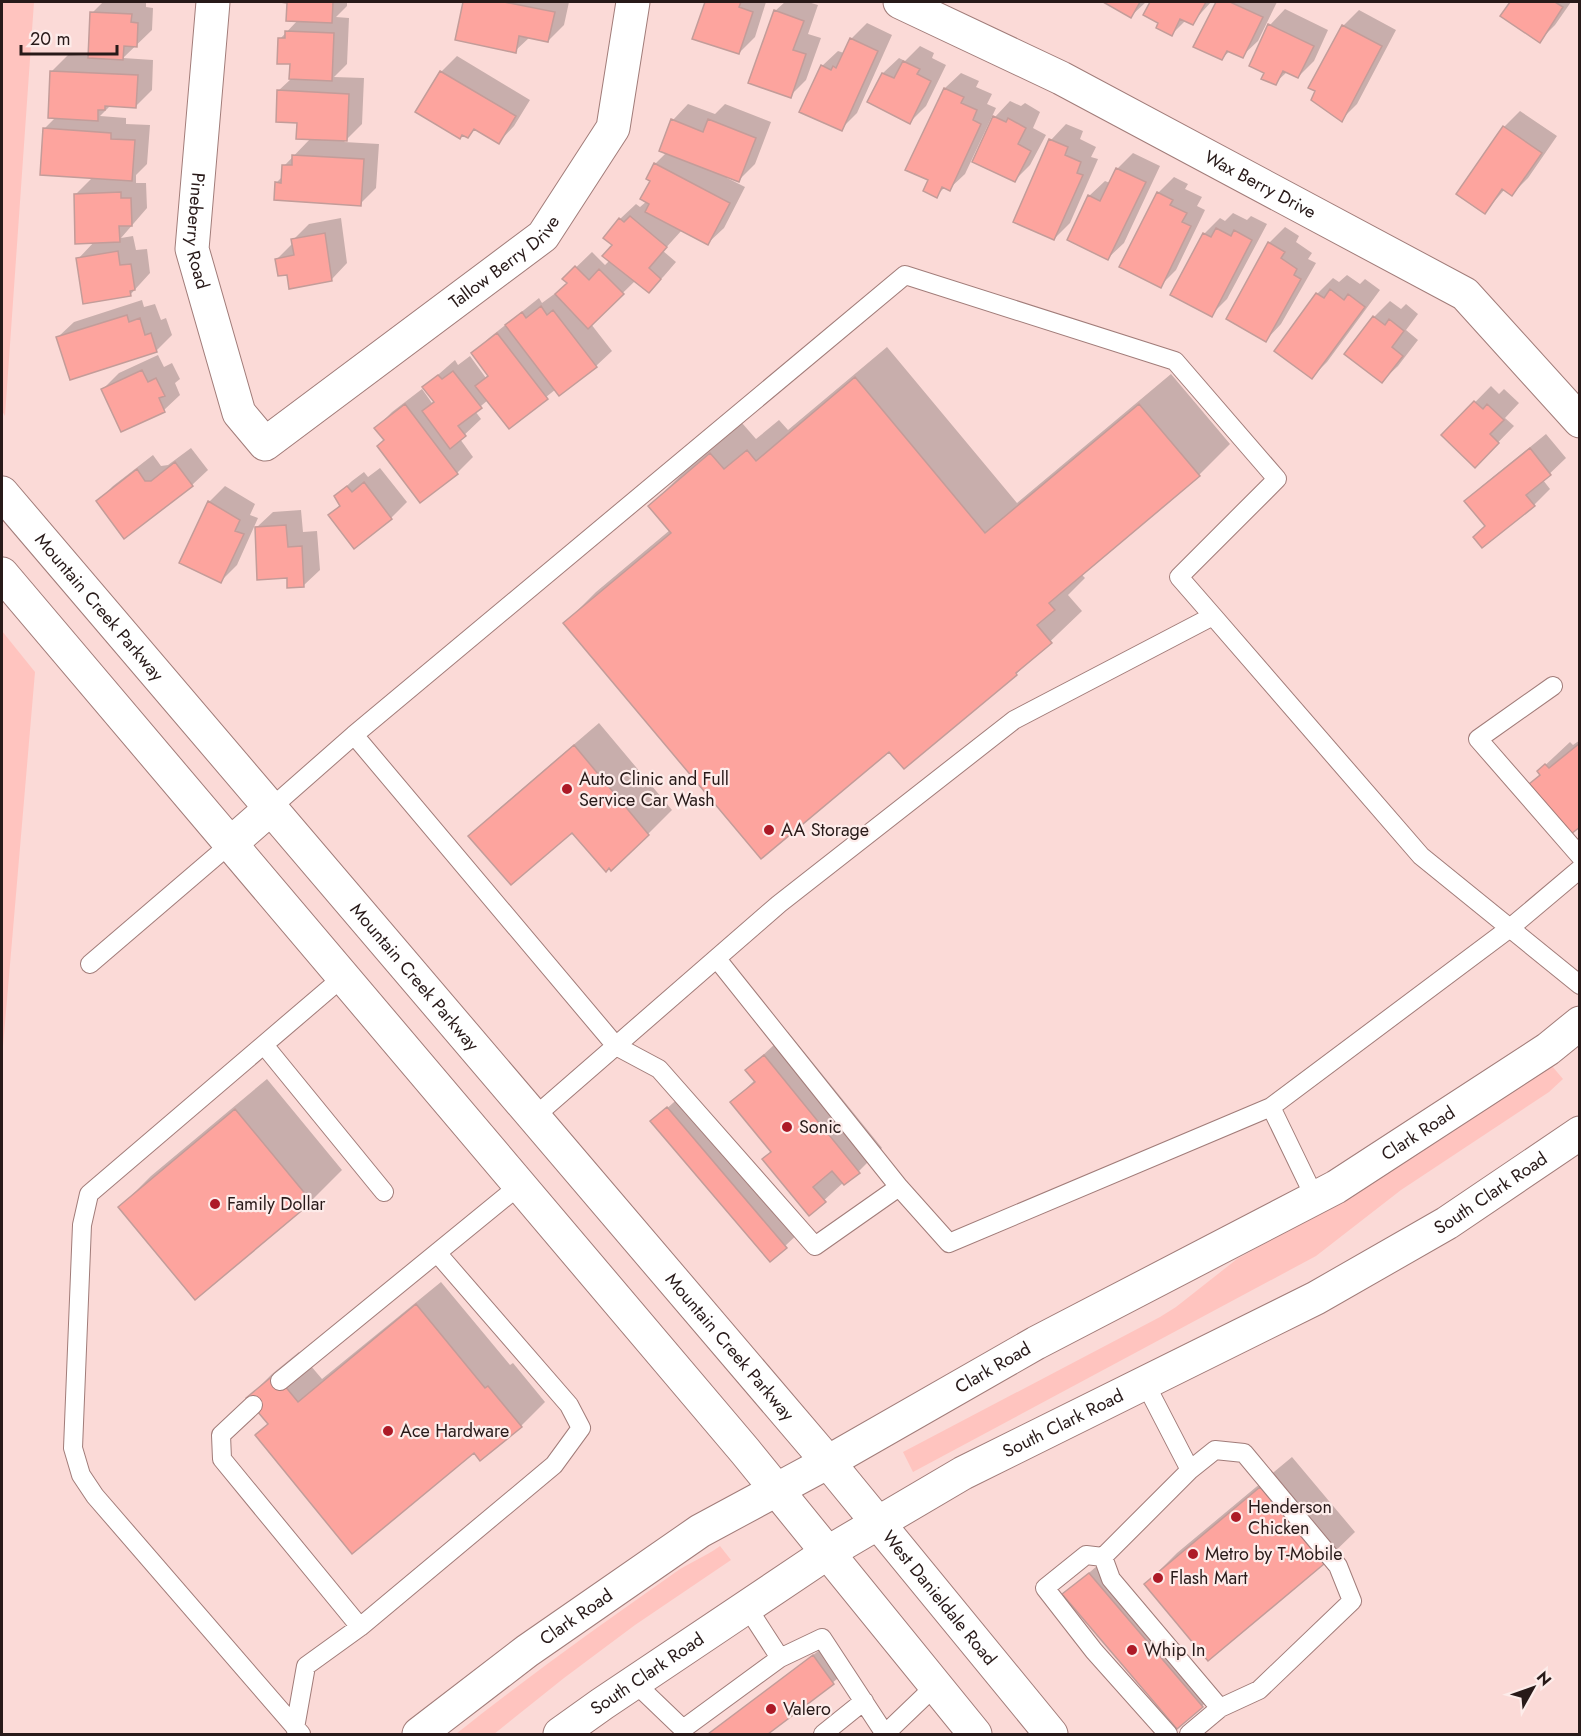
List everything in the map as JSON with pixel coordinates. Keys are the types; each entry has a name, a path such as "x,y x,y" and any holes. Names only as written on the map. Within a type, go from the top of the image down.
{"main road":[{"name":"Pineberry Road","path":"213,2 192,249 239,413 266,444"},
{"name":"Tallow Berry Drive","path":"266,444 543,236 613,128 633,2"},
{"name":"Wax Berry Drive","path":"900,2 1061,78 1465,294 1580,422"},
{"name":"Mountain Creek Parkway","path":"2,493 828,1462"},
{"path":"2,574 229,845 520,1185 776,1491 934,1687 975,1734"},
{"path":"229,845 271,808"},
{"name":"Clark Road","path":"419,1734 606,1594 700,1532 1036,1343 1336,1187 1548,1049 1580,1023"},
{"name":"South Clark Road","path":"573,1731 634,1682 827,1553 963,1473 1316,1298 1447,1223 1580,1133"},
{"name":"West Danieldale Road","path":"828,1462 1051,1734"}],"lane":[{"path":"271,808 354,735 905,275 1175,361 1277,479 1179,578 1421,856 1580,985"},
{"path":"534,1117 778,904 1014,720 1213,616"},
{"path":"1553,686 1478,738 1580,856"},
{"path":"354,735 616,1046 659,1069 815,1246 899,1187"},
{"path":"90,964 229,845"},
{"path":"717,959 899,1187 949,1243 1271,1107 1510,928 1580,869"},
{"path":"298,1731 95,1496 81,1475 73,1448 82,1225 89,1194 343,977"},
{"path":"264,1045 384,1192"},
{"path":"1271,1107 1315,1198"},
{"path":"280,1381 520,1185"},
{"path":"298,1731 306,1666 360,1627 554,1465 581,1428 569,1405 438,1254"},
{"path":"1145,1383 1190,1470"},
{"path":"253,1405 221,1435 222,1459 360,1627"},
{"path":"1103,1557 1190,1470 1215,1450 1244,1453 1338,1566 1352,1600 1259,1690 1220,1708 1189,1734"},
{"path":"1103,1557 1086,1555 1045,1588 1094,1651 1168,1734"},
{"path":"1103,1557 1111,1579 1220,1708"},
{"path":"747,1607 780,1658"},
{"path":"634,1682 686,1732 780,1658 822,1638 885,1734 934,1687"},
{"path":"823,1734 864,1701"}],"shaded area":[{"path":"2,2 34,2 5,416 2,411"},
{"path":"2,631 35,672 2,1058"},
{"path":"1552,1066 1563,1079 1549,1092 1401,1190 1316,1256 913,1472 903,1452 1160,1317 1237,1259 1351,1195 1445,1137"},
{"path":"720,1546 731,1560 635,1625 494,1734 456,1734 536,1672 618,1613 679,1570"}],"building":[{"path":"280,2 333,2 332,23 286,21 287,3"},
{"path":"463,2 504,2 555,12 548,42 519,36 516,53 455,40"},
{"path":"705,2 741,2 739,7 753,12 739,54 692,39"},
{"path":"1103,2 1140,2 1131,18"},
{"path":"1150,2 1206,2 1193,25 1180,19 1172,36 1156,28 1158,23 1143,15"},
{"path":"1216,2 1230,2 1263,17 1243,58 1227,51 1222,60 1193,47"},
{"path":"1510,2 1555,2 1563,7 1540,43 1500,16"},
{"path":"774,10 804,21 793,50 806,54 791,98 748,83"},
{"path":"90,12 132,14 131,22 138,23 137,47 124,46 123,60 88,58"},
{"path":"1268,24 1314,46 1298,78 1283,71 1276,85 1261,79 1264,73 1249,66"},
{"path":"1342,25 1382,46 1342,122 1311,100 1315,91 1308,88"},
{"path":"285,31 334,33 332,81 289,79 290,64 277,64 278,38 285,38"},
{"path":"850,38 878,51 842,131 799,112 821,65 831,70 833,66 836,68"},
{"path":"903,61 920,69 917,74 931,81 910,124 867,102 882,73 894,78"},
{"path":"50,71 138,75 136,108 105,106 105,110 98,110 98,121 48,118"},
{"path":"440,71 516,116 499,144 474,129 468,138 462,135 460,139 415,112"},
{"path":"944,88 964,97 961,103 977,110 973,120 981,124 950,191 942,187 937,198 923,191 928,180 905,170"},
{"path":"277,90 349,94 347,141 296,139 297,123 276,122"},
{"path":"993,116 1006,122 1008,118 1026,128 1018,144 1031,151 1015,182 972,162"},
{"path":"671,119 703,132 708,119 756,138 739,182 659,151"},
{"path":"1503,126 1542,153 1512,196 1502,189 1485,214 1456,194"},
{"path":"43,128 111,133 111,139 135,140 132,181 40,175"},
{"path":"1049,139 1068,147 1065,155 1081,162 1077,173 1083,175 1054,240 1013,222"},
{"path":"292,155 364,159 361,206 274,200 275,182 281,183 282,165 292,165"},
{"path":"654,163 730,203 708,245 645,212 649,204 640,199 650,181 646,179"},
{"path":"1116,168 1146,182 1108,260 1067,240 1088,195 1100,201"},
{"path":"121,192 121,198 131,198 132,226 119,226 120,242 75,244 74,194"},
{"path":"1157,192 1173,200 1170,205 1187,213 1182,222 1191,226 1161,288 1119,267"},
{"path":"630,216 667,247 649,268 661,279 649,293 602,256 612,245 603,238 619,218 624,222"},
{"path":"1216,228 1231,236 1234,230 1252,240 1212,317 1170,295 1203,233 1211,237"},
{"path":"325,233 332,281 289,289 287,275 278,276 275,259 294,255 291,239"},
{"path":"1268,242 1285,252 1281,258 1297,269 1294,275 1301,279 1266,342 1226,319"},
{"path":"118,251 120,265 131,264 135,290 130,291 131,296 83,304 76,258"},
{"path":"575,266 589,280 599,269 624,294 588,329 555,294 567,283 562,279"},
{"path":"1330,289 1344,300 1348,294 1365,307 1312,379 1274,351 1316,293 1324,298"},
{"path":"541,306 547,315 553,310 597,367 559,396 505,325 522,312 526,318"},
{"path":"127,315 129,322 140,318 145,335 151,333 157,352 70,380 56,337"},
{"path":"1373,316 1385,325 1389,319 1404,331 1392,347 1403,356 1382,383 1344,354"},
{"path":"497,333 548,399 509,429 475,386 488,376 471,353"},
{"path":"142,370 148,382 156,378 165,396 159,398 165,412 121,432 101,389"},
{"path":"453,371 482,408 458,426 466,436 450,449 422,411 434,402 422,387 438,375 442,379"},
{"path":"855,377 985,533 1139,404 1200,476 1049,603 1055,610 1037,625 1052,643 1016,673 1017,675 904,769 889,752 761,859 563,623 671,533 648,506 710,453 724,469 747,450 756,461"},
{"path":"1474,401 1483,409 1487,404 1504,420 1490,434 1499,443 1475,468 1441,435"},
{"path":"405,404 458,474 420,503 377,446 384,440 374,428"},
{"path":"1530,448 1551,475 1526,495 1535,506 1482,548 1473,537 1485,526 1464,501"},
{"path":"175,462 193,486 124,539 96,501 137,469 145,481 151,481"},
{"path":"364,482 392,519 354,549 328,515 340,506 334,496 347,486 352,492"},
{"path":"208,501 240,520 235,531 244,534 221,583 179,563"},
{"path":"286,525 288,547 302,546 304,587 287,588 287,578 257,580 255,527"},
{"path":"1580,743 1580,827 1571,834 1529,784 1540,775 1537,771 1545,764 1549,768"},
{"name":"Auto Clinic and Full Service Car Wash","path":"574,745 649,835 611,871 609,868 606,872 572,833 511,885 468,836"},
{"name":"Sonic","path":"764,1055 860,1173 844,1185 832,1171 813,1187 826,1202 809,1216 762,1159 771,1152 730,1102 755,1082 745,1070"},
{"path":"667,1107 787,1248 770,1262 650,1121"},
{"name":"Family Dollar","path":"235,1109 312,1202 195,1300 118,1207"},
{"name":"Ace Hardware","path":"416,1304 485,1388 488,1386 522,1427 480,1461 474,1453 352,1554 255,1435 268,1424 246,1398 275,1374 298,1402"},
{"path":"1260,1487 1324,1564 1208,1661 1144,1584"},
{"name":"Whip In","path":"1089,1573 1203,1707 1177,1729 1062,1594"},
{"name":"Valero","path":"813,1655 834,1684 768,1734 708,1734"}],"place":[{"name":"Auto Clinic and Full Service Car Wash","path":"567,789"},
{"name":"AA Storage","path":"769,830"},
{"name":"Sonic","path":"787,1127"},
{"name":"Family Dollar","path":"215,1204"},
{"name":"Ace Hardware","path":"388,1431"},
{"name":"Henderson Chicken","path":"1236,1517"},
{"name":"Metro by T-Mobile","path":"1193,1554"},
{"name":"Flash Mart","path":"1158,1578"},
{"name":"Whip In","path":"1132,1650"},
{"name":"Valero","path":"771,1709"}]}
